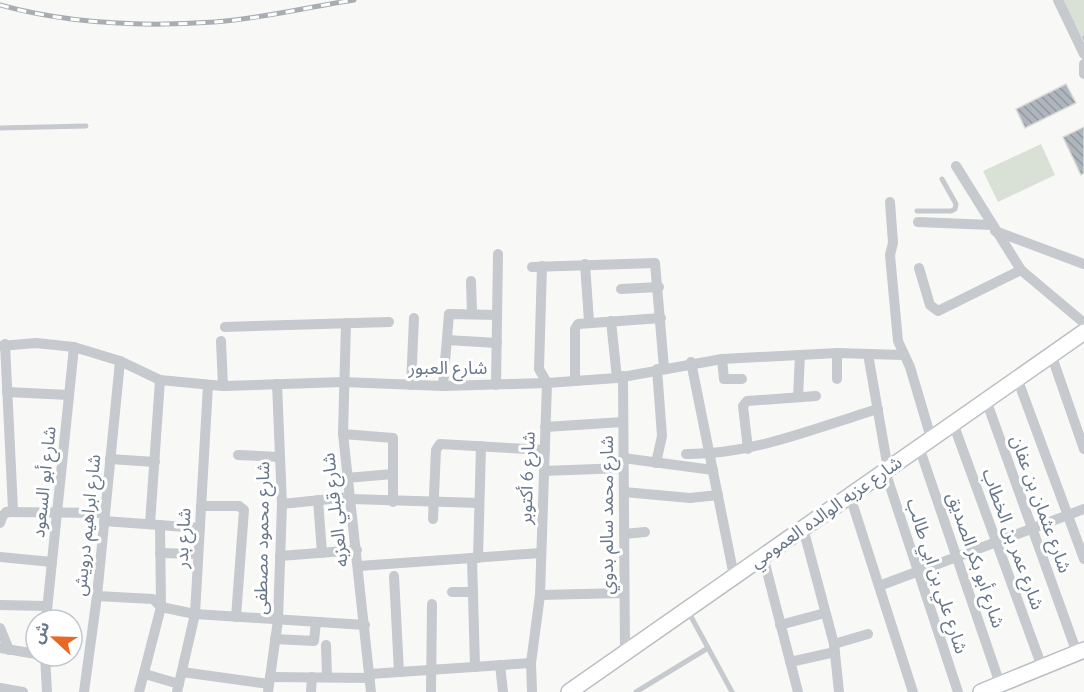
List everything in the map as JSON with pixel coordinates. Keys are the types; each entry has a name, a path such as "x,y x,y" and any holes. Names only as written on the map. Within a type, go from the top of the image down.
{"street":[{"path":"1058,0 1084,54"},
{"path":"1084,64 1084,74"},
{"path":"956,166 1021,270 1084,323"},
{"name":"شارع أبو بكر الصديق","path":"890,202 893,243 890,255 898,341 910,367 925,443 958,556 1000,684"},
{"path":"923,217 993,228 1084,264"},
{"path":"496,385 498,254"},
{"path":"589,321 585,264 654,262 657,266 661,318 662,436 656,463"},
{"name":"شارع 6 أكتوبر","path":"532,692 531,663 540,595 547,383 539,369 537,267 585,264"},
{"path":"919,268 931,308 938,311 1021,270"},
{"path":"471,282 472,313"},
{"path":"621,289 659,287"},
{"path":"444,386 449,314 497,315"},
{"path":"411,385 414,318"},
{"path":"574,381 575,329 580,322 661,318"},
{"name":"شارع محمد سالم بدوي","path":"611,321 620,377 623,423 625,653"},
{"path":"225,327 389,322"},
{"name":"شارع قبلي العزبه","path":"346,323 343,434 371,692"},
{"name":"شارع عزبه الوالده العمومي","path":"569,692 1084,332"},
{"path":"447,340 496,343"},
{"path":"221,341 223,386"},
{"name":"شارع العبور","path":"2,345 36,343 74,347 120,361 160,380 223,386 343,382 444,386 547,383 620,377 692,362 722,359 837,353 903,355"},
{"path":"0,523 5,512 7,392 2,345"},
{"name":"شارع أبو السعود","path":"47,606 59,511 74,347"},
{"path":"837,353 837,379"},
{"name":"شارع علي بن ابي طالب","path":"868,354 886,470 958,692"},
{"path":"1052,354 1084,449"},
{"path":"798,397 801,355"},
{"path":"722,359 724,379 742,379"},
{"name":"شارع ابراهيم درويش","path":"84,692 97,596 120,361"},
{"path":"692,362 734,576"},
{"path":"1017,378 1084,559"},
{"path":"139,692 161,607 160,554 155,525 155,462 160,380"},
{"name":"شارع محمود مصطفى","path":"269,684 278,620 282,504 277,384"},
{"name":"شارع بدر","path":"178,688 195,614 208,385"},
{"path":"7,392 69,395"},
{"path":"748,449 745,402 816,396"},
{"name":"شارع عثمان بن عفان","path":"986,400 1032,529 1081,652"},
{"path":"686,454 710,454 748,449 878,409"},
{"path":"545,427 623,423"},
{"name":"شارع عمر بن الخطاب","path":"953,423 1042,667"},
{"path":"343,434 392,437 393,502"},
{"path":"433,519 438,446 442,444 545,450"},
{"path":"475,667 473,592 481,446"},
{"path":"238,455 280,457"},
{"path":"110,459 155,462"},
{"path":"544,471 623,463 656,463 713,470"},
{"path":"346,478 393,474"},
{"path":"624,492 690,498 718,495"},
{"path":"850,496 913,692"},
{"path":"282,504 350,498 385,499 393,502 479,503"},
{"path":"318,500 322,553"},
{"path":"201,506 239,506 244,510 236,617"},
{"path":"879,586 1084,509"},
{"path":"5,512 59,511 155,525 200,528"},
{"path":"803,528 835,648 839,692"},
{"path":"624,534 645,532"},
{"path":"280,556 357,550"},
{"path":"359,566 541,553"},
{"path":"160,554 198,554"},
{"path":"763,556 798,692"},
{"path":"0,557 52,562"},
{"path":"393,576 399,672"},
{"path":"452,592 473,592"},
{"path":"540,595 624,593"},
{"path":"97,596 153,599 161,607 195,614 365,625"},
{"path":"431,692 432,604"},
{"path":"0,605 47,606"},
{"path":"780,625 825,612"},
{"path":"275,639 314,641 316,622"},
{"path":"0,628 4,649 24,652"},
{"path":"790,662 835,648 868,634"},
{"path":"326,645 327,677"},
{"path":"981,692 1081,652"},
{"path":"182,672 269,684 312,677 370,676 431,669 531,663"},
{"path":"500,665 503,692"},
{"path":"46,668 47,692"},
{"path":"145,674 178,688"},
{"path":"311,692 312,677"},
{"path":"0,688 23,692"}],"lane":[{"path":"0,128 86,126"},
{"path":"923,217 951,211 956,207 942,179"},
{"path":"687,609 732,692"},
{"path":"636,692 708,648"}],"green space":[{"path":"1063,0 1084,0 1084,42"},
{"path":"1084,1 1084,32 1072,12"},
{"path":"1041,144 1055,175 998,202 983,171"}],"building":[{"path":"1066,84 1076,103 1025,128 1016,109"},
{"path":"1084,127 1084,173 1081,175 1063,137"}],"railway":[{"path":"0,5 79,20 160,24 266,16 354,0"}]}
